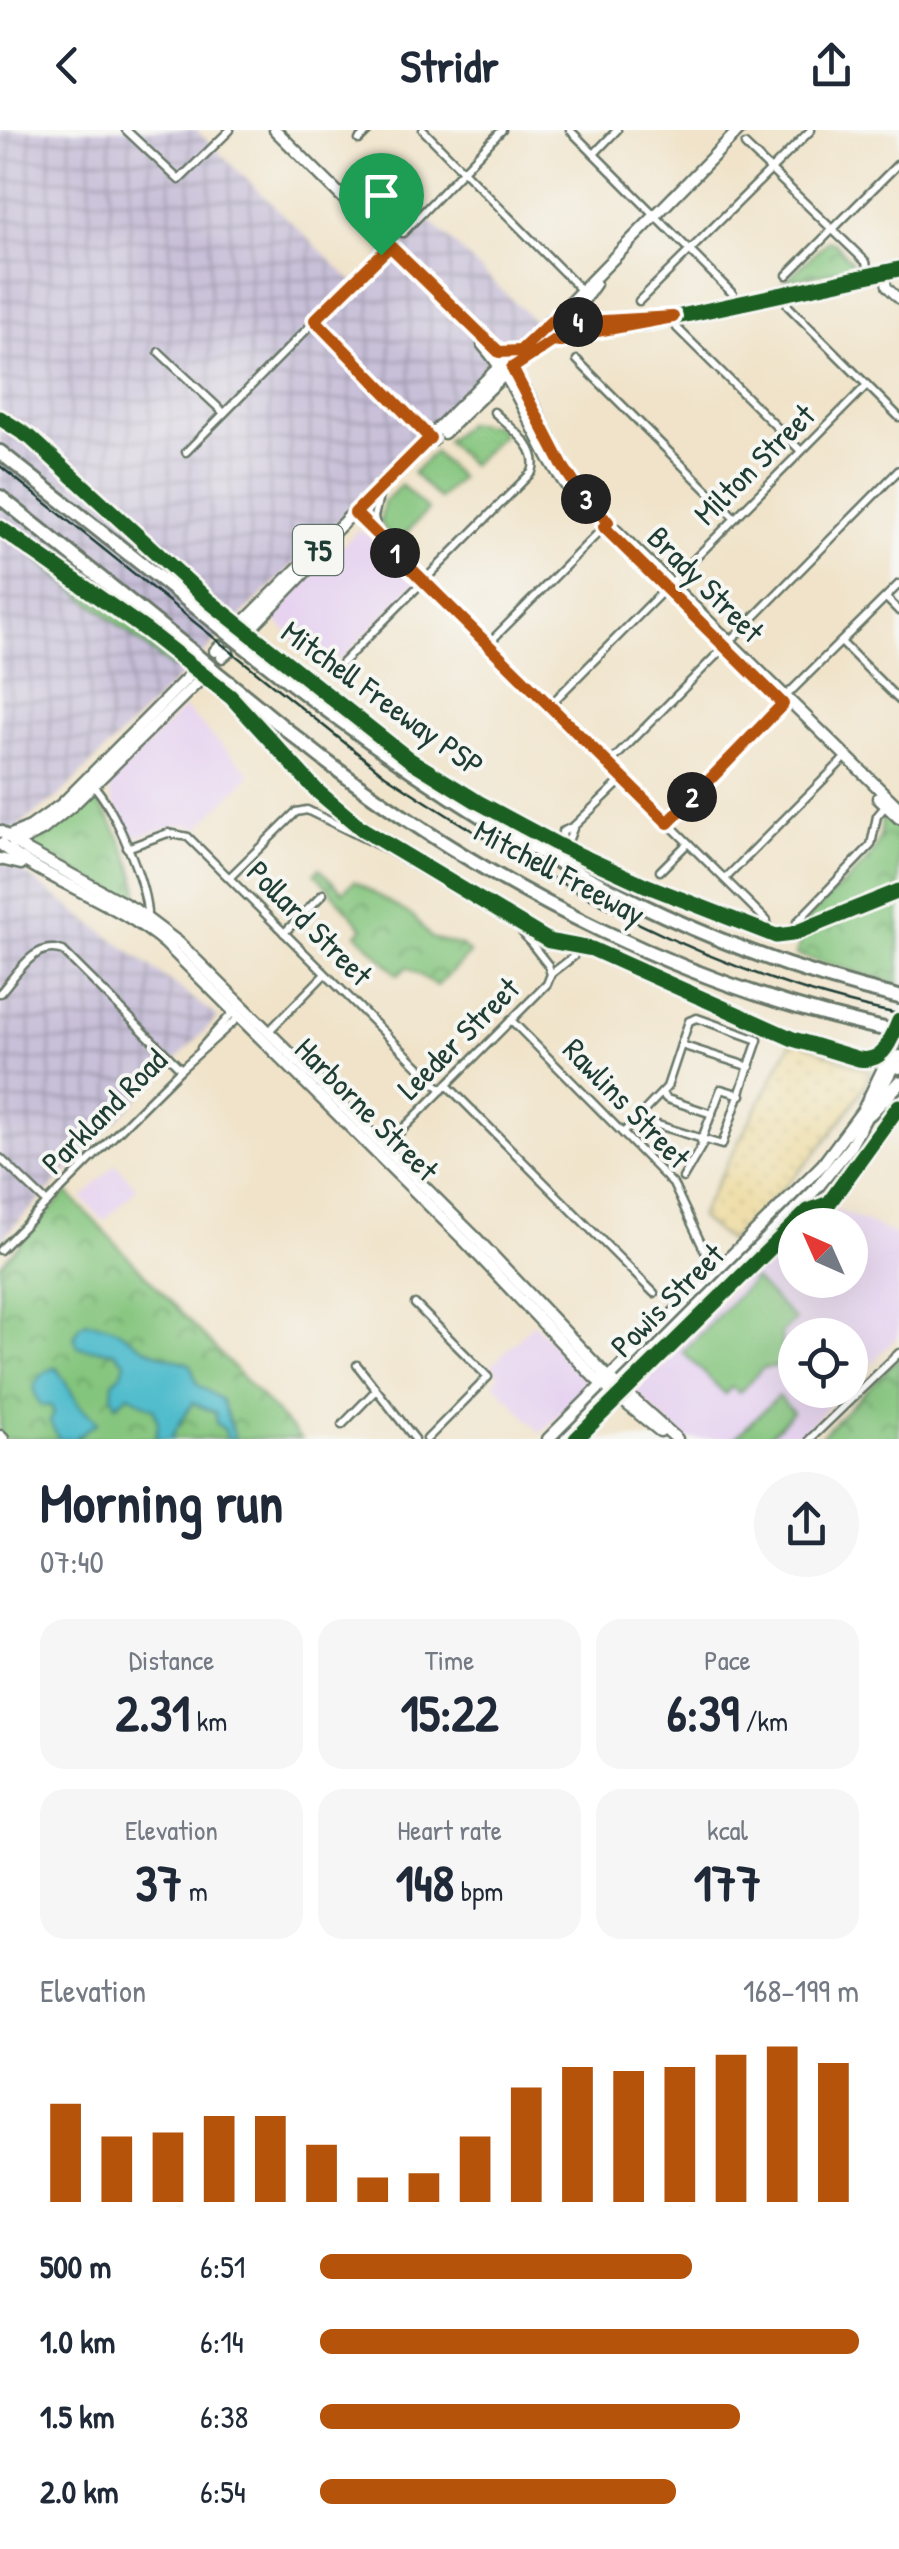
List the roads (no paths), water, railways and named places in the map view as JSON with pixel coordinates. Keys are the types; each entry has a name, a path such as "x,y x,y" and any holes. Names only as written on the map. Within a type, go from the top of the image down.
{"highway":[{"name":"Mitchell Freeway","path":"0,452 354,732 505,833 620,894 730,942 821,976 896,997"},
{"name":"Mitchell Freeway","path":"0,497 346,775 413,822 544,900 620,939 787,1002 899,1033"},
{"path":"870,1113 899,1083"}],"main road":[{"path":"275,130 474,328 505,364"},
{"path":"739,130 549,321 546,330 553,341 899,269"},
{"path":"570,336 570,322 617,256"},
{"path":"557,316 570,322 673,317"},
{"name":"75","path":"357,515 505,364 546,330"},
{"name":"75","path":"246,627 432,440 488,390 505,364 553,341"},
{"name":"Brady Street","path":"505,364 518,398 557,472 606,525 892,804 899,818"},
{"name":"Brady Street","path":"505,364 562,465 606,525"},
{"path":"488,390 518,398"},
{"path":"3,844 87,785 199,674"},
{"name":"Harborne Street","path":"3,844 36,868 149,929 299,1069 592,1360 611,1386 633,1398 677,1439"},
{"name":"Harborne Street","path":"3,844 134,908 179,944 240,1011 268,1032 299,1069"},
{"name":"Powis Street","path":"611,1386 627,1362 822,1182 870,1113 895,1062 899,1033"},
{"name":"Powis Street","path":"611,1386 647,1358 822,1164 895,1062"},
{"name":"Harborne Street","path":"426,1196 668,1439"},
{"path":"633,1398 631,1384 647,1358"},
{"path":"592,1360 610,1366 627,1362"},
{"path":"548,1439 611,1386"},
{"path":"566,1439 611,1386"}],"street":[{"path":"126,130 179,180 230,130"},
{"path":"359,140 369,130"},
{"path":"422,130 581,290"},
{"path":"403,233 502,130"},
{"path":"570,130 692,251 732,294 735,304"},
{"path":"594,154 618,130"},
{"path":"640,301 811,130"},
{"path":"746,145 866,262 869,275"},
{"path":"787,275 899,163"},
{"path":"186,452 390,246"},
{"path":"884,272 887,287 899,299"},
{"path":"784,293 796,315 899,416"},
{"path":"673,317 676,328 801,451"},
{"path":"315,320 432,440"},
{"path":"159,352 224,414"},
{"path":"577,360 735,518"},
{"name":"Milton Street","path":"549,706 867,385"},
{"path":"342,662 532,472 532,451 494,412"},
{"path":"608,765 899,470"},
{"path":"379,496 374,517 380,538"},
{"path":"357,515 766,921"},
{"path":"487,645 606,525"},
{"path":"668,823 899,584"},
{"path":"886,597 899,611"},
{"path":"841,642 899,700"},
{"path":"725,879 844,759"},
{"path":"574,826 623,779"},
{"path":"87,785 116,818 148,902 147,918"},
{"path":"796,922 871,845 877,816 892,804"},
{"path":"230,878 296,812 307,810 384,848 520,928 551,974"},
{"name":"Pollard Street","path":"127,848 168,833 180,833 192,840 654,1293"},
{"path":"660,871 688,843"},
{"path":"134,908 139,905 142,890"},
{"path":"284,933 323,894"},
{"path":"0,993 38,951 51,946 63,951 181,1069"},
{"name":"Leeder Street","path":"381,1151 547,984 551,974 573,957"},
{"path":"268,1032 325,974"},
{"name":"Parkland Road","path":"0,1250 240,1011"},
{"path":"622,1133 662,1094 693,1019 758,1040 726,1141 716,1146 644,1121 640,1116"},
{"name":"Rawlins Street","path":"511,1020 673,1184 722,1275"},
{"path":"681,1045 750,1067"},
{"path":"684,1178 703,1141 720,1089 741,1096"},
{"path":"662,1094 667,1100 712,1114"},
{"path":"0,1158 47,1203"},
{"path":"416,1304 488,1376 427,1439"},
{"path":"810,1439 899,1353"},
{"path":"357,1365 414,1439"},
{"path":"342,1425 377,1390"}],"water":[{"path":"87,1322 110,1326 150,1350 190,1364 198,1385 222,1400 235,1439 227,1439 225,1430 216,1423 215,1412 192,1403 172,1436 174,1439 156,1439 158,1423 154,1409 129,1395 116,1405 112,1396 113,1382 122,1373 125,1362 115,1352 78,1347 74,1337 79,1326"},
{"path":"56,1367 80,1406 98,1422 73,1439 59,1439 50,1422 54,1413 51,1406 41,1405 35,1392 39,1378"}],"tunnel":[{"path":"195,670 210,656"}],"railway":[{"path":"0,466 385,775 505,851 631,920 696,950 830,998 899,1014"}]}
